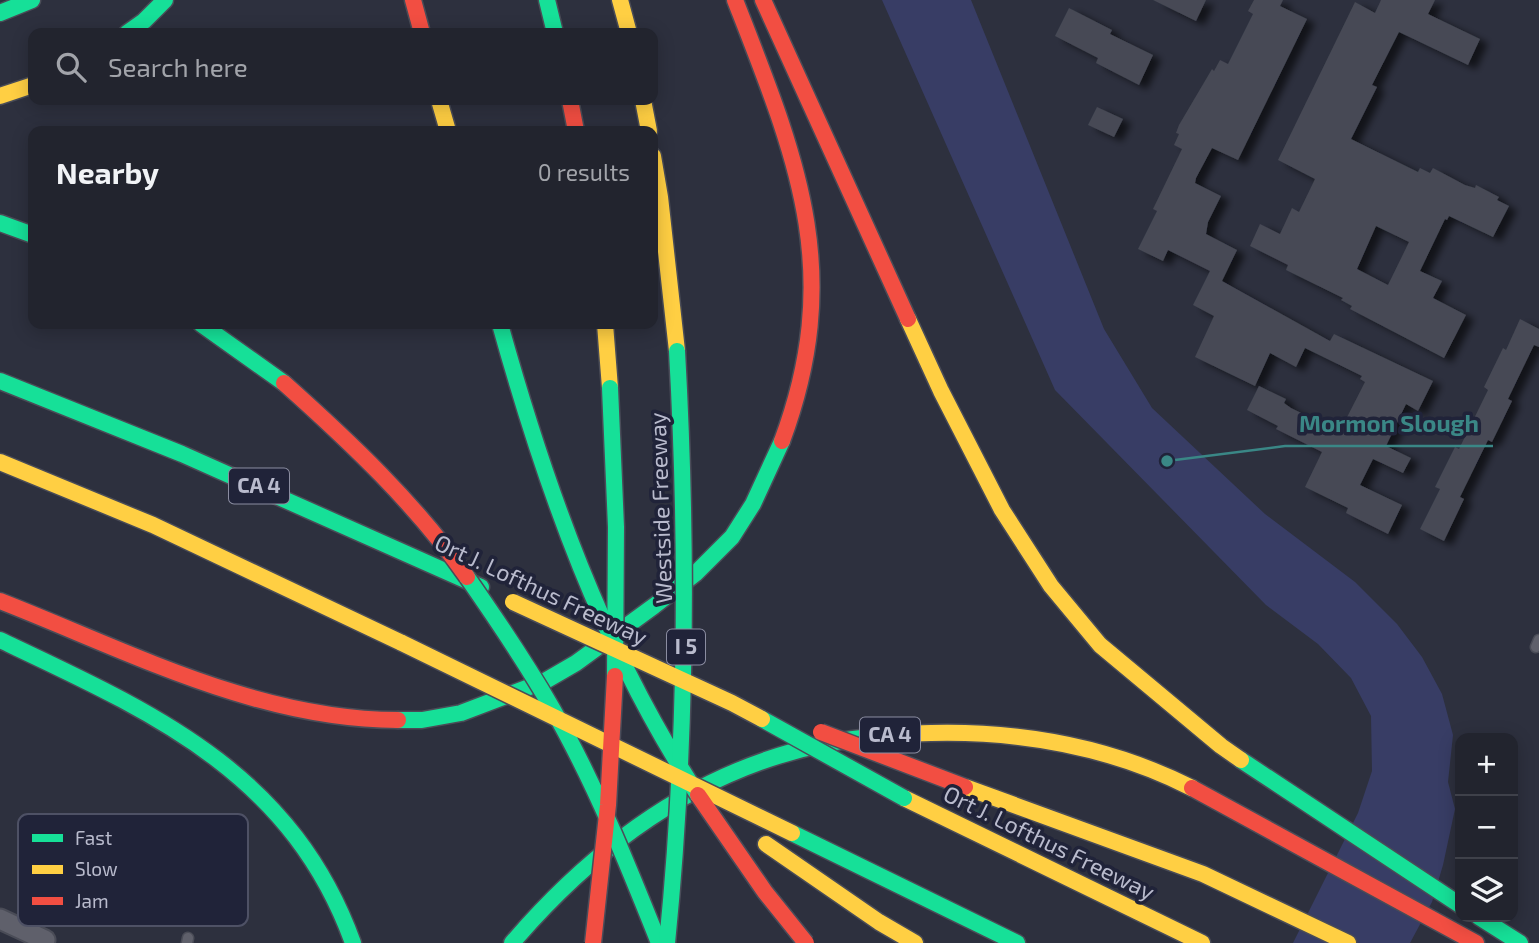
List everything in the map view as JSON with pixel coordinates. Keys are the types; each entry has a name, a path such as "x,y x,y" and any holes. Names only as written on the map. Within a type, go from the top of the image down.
{"main road":[{"path":"0,13 32,0"},
{"path":"134,28 165,0"},
{"path":"413,0 421,28"},
{"path":"547,0 554,28"},
{"path":"620,0 628,28"},
{"path":"0,601 244,696 333,716 421,720 455,716 481,708 558,675 675,592 735,534 751,507 790,424 808,355 813,279 802,191 780,117 735,0"},
{"path":"763,0 941,391 1002,510 1051,586 1100,645 1221,746 1455,902"},
{"path":"0,96 28,87"},
{"path":"440,105 447,126"},
{"path":"571,105 575,126"},
{"path":"644,105 648,126"},
{"name":"Westside Freeway","path":"658,185 677,351 686,513 686,675 678,836 667,943"},
{"path":"0,223 28,233"},
{"path":"208,329 284,383 329,420 425,520 496,617 537,682 596,793 659,943"},
{"path":"502,329 549,487 570,544 621,657 659,729 698,794 744,863 806,943"},
{"name":"Westside Freeway","path":"593,943 610,779 617,636 617,545 611,388 605,329"},
{"name":"Ort J. Lofthus Freeway","path":"0,381 93,415 242,478 732,703 904,798 1202,943"},
{"path":"0,462 120,509 243,565 1017,943"},
{"path":"0,640 169,723 239,774 280,816 304,848 331,892 353,943"},
{"path":"732,703 799,723 1203,874 1348,943"},
{"name":"CA 4","path":"512,943 559,891 626,835 676,800 717,779 758,763 817,746 873,736 920,733 1001,734 1098,751 1171,776 1311,850 1476,943"},
{"path":"633,754 879,922 915,943"},
{"path":"1487,922 1520,943"}],"street":[{"path":"0,919 45,942"}],"water":[{"path":"882,0 971,0 1104,329 1152,408 1265,514 1355,582 1397,624 1422,657 1442,694 1453,735 1448,782 1455,809 1432,902 1410,943 1293,943 1358,813 1372,771 1371,716 1351,678 1318,644 1266,605 1055,390"}],"building":[{"path":"1153,0 1206,0 1196,21"},
{"path":"1254,0 1283,0 1280,6 1307,19 1238,160 1212,148 1196,178 1195,183 1221,196 1208,222 1206,234 1237,250 1222,281 1330,341 1334,334 1433,381 1418,411 1406,404 1386,446 1411,458 1403,473 1373,459 1360,485 1402,505 1388,534 1346,513 1348,508 1305,487 1322,452 1276,429 1278,426 1247,410 1259,386 1286,399 1284,403 1291,408 1330,427 1334,420 1343,425 1365,382 1360,379 1362,376 1305,348 1296,367 1270,353 1255,386 1195,357 1214,316 1193,305 1210,271 1168,250 1163,261 1138,249 1157,211 1153,209 1182,149 1174,145 1179,134 1176,133 1179,125 1212,69 1214,71 1220,60 1228,64 1253,14 1248,11"},
{"path":"1381,0 1435,0 1428,14 1480,39 1468,65 1399,32 1372,85 1377,87 1351,139 1418,172 1420,168 1430,173 1433,168 1465,185 1475,188 1476,185 1499,197 1497,200 1509,206 1493,237 1449,216 1445,219 1420,271 1442,281 1433,298 1466,315 1444,358 1350,309 1352,306 1341,300 1343,298 1286,270 1288,265 1250,246 1260,224 1280,234 1292,208 1299,212 1315,179 1278,160 1355,2 1375,13","holes":["1376,226 1409,242 1388,285 1357,269"]},
{"path":"1069,8 1112,30 1110,34 1153,55 1139,85 1096,63 1098,58 1055,36"},
{"path":"1097,107 1123,119 1114,137 1088,125"},
{"path":"1520,319 1539,329 1539,347 1534,345 1508,399 1512,401 1492,442 1488,440 1460,497 1464,499 1444,541 1420,529 1440,489 1435,487 1455,447 1459,449 1488,390 1484,387 1503,348 1506,350"}],"traffic: fast":[{"path":"0,13 32,0"},
{"path":"134,28 165,0"},
{"path":"547,0 554,28"},
{"path":"0,223 28,233"},
{"path":"208,329 284,383"},
{"path":"501,329 537,447 581,567 633,683 698,795"},
{"path":"667,943 679,795 684,647 683,499 677,351"},
{"path":"0,381 182,454 481,587"},
{"path":"610,388 616,527 615,676"},
{"path":"398,720 422,720 461,713 545,681 576,663 695,574 732,537 753,504 782,441"},
{"path":"467,577 522,658 568,736 610,824 659,943"},
{"path":"0,640 162,722 210,754 254,791 293,834 326,884 353,943"},
{"path":"762,719 904,798"},
{"path":"512,943 589,865 632,831 676,802 723,777 773,758 826,744 881,736"},
{"path":"1241,760 1455,902"},
{"path":"792,833 1017,943"},
{"path":"1487,922 1520,943"}],"traffic: slow":[{"path":"620,0 628,28"},
{"path":"0,96 28,87"},
{"path":"440,105 447,126"},
{"path":"644,105 648,126"},
{"path":"658,185 677,351"},
{"path":"908,319 941,391 1002,510 1051,586 1100,645 1241,760"},
{"path":"605,329 610,388"},
{"path":"0,462 153,525 402,643"},
{"path":"513,602 762,719"},
{"path":"402,643 792,833"},
{"path":"881,736 962,733 1041,740 1118,758 1192,788"},
{"path":"965,787 1203,874 1348,943"},
{"path":"904,798 1202,943"},
{"path":"766,844 879,922 915,943"}],"traffic: jam":[{"path":"413,0 421,28"},
{"path":"735,0 794,165 805,216 811,269 810,323 801,380 782,441"},
{"path":"763,0 908,319"},
{"path":"571,105 575,126"},
{"path":"284,383 404,499 467,577"},
{"path":"0,601 145,661 244,696 346,717 398,720"},
{"path":"593,943 608,805 615,676"},
{"path":"821,732 965,787"},
{"path":"1192,788 1476,943"},
{"path":"698,795 765,892 806,943"}],"place":[{"name":"Mormon Slough","path":"1167,461"}]}
